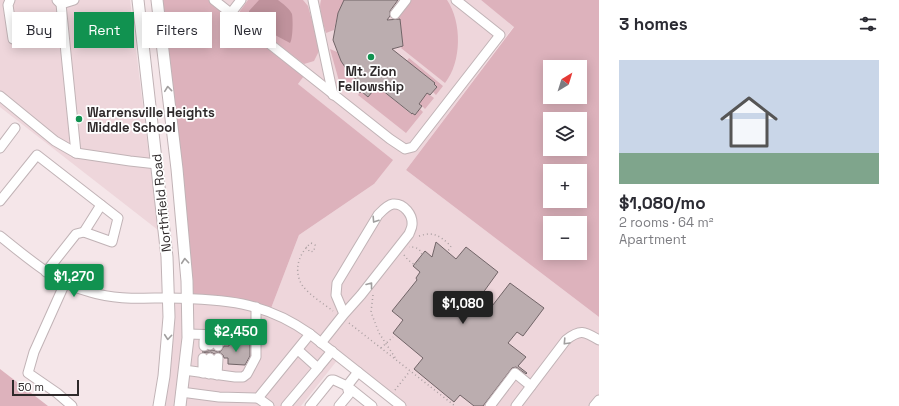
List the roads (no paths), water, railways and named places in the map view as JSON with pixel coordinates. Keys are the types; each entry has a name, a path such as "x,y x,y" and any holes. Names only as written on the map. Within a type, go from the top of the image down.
{"main road":[{"name":"Northfield Road","path":"138,0 167,257 169,317 166,357 159,406"},
{"name":"Northfield Road","path":"157,0 177,169 188,300 188,334 180,406"}],"street":[{"path":"10,0 8,5 12,32"},
{"path":"74,0 59,2 76,153"},
{"path":"214,0 231,12"},
{"path":"233,12 241,0"},
{"path":"313,0 333,95"},
{"path":"396,14 406,0"},
{"path":"275,48 333,95 405,149 413,146 500,35 456,0"},
{"path":"0,96 55,141 76,153 157,164"},
{"path":"0,148 16,128"},
{"path":"0,201 37,155 118,218 112,242 84,232 76,234 46,272"},
{"path":"321,343 339,313 362,295 409,234 412,226 411,219 408,211 401,206 393,204 384,208 378,215 337,283 336,295 339,313"},
{"path":"84,232 102,205"},
{"path":"0,237 46,272 89,292 114,298 169,298 242,303 270,311 295,323 400,406"},
{"path":"65,282 34,352 28,373 57,393 72,406"},
{"path":"184,370 235,377 243,377 247,374 256,357 256,307"},
{"path":"516,406 566,340 575,333 586,332 599,340"},
{"path":"188,334 211,343 256,336"},
{"path":"258,398 310,334"},
{"path":"298,350 318,368"},
{"path":"286,406 332,351"},
{"path":"210,358 210,374"},
{"path":"347,386 358,372"},
{"path":"490,406 515,373 531,386"},
{"path":"310,406 331,380 336,380 347,386 372,406"},
{"path":"339,406 349,394 347,386"},
{"path":"182,392 219,401 258,398 268,406"},
{"path":"594,406 599,400"}],"place":[{"name":"Mt. Zion Fellowship","path":"371,57"},
{"name":"Warrensville Heights Middle School","path":"79,119"}]}
